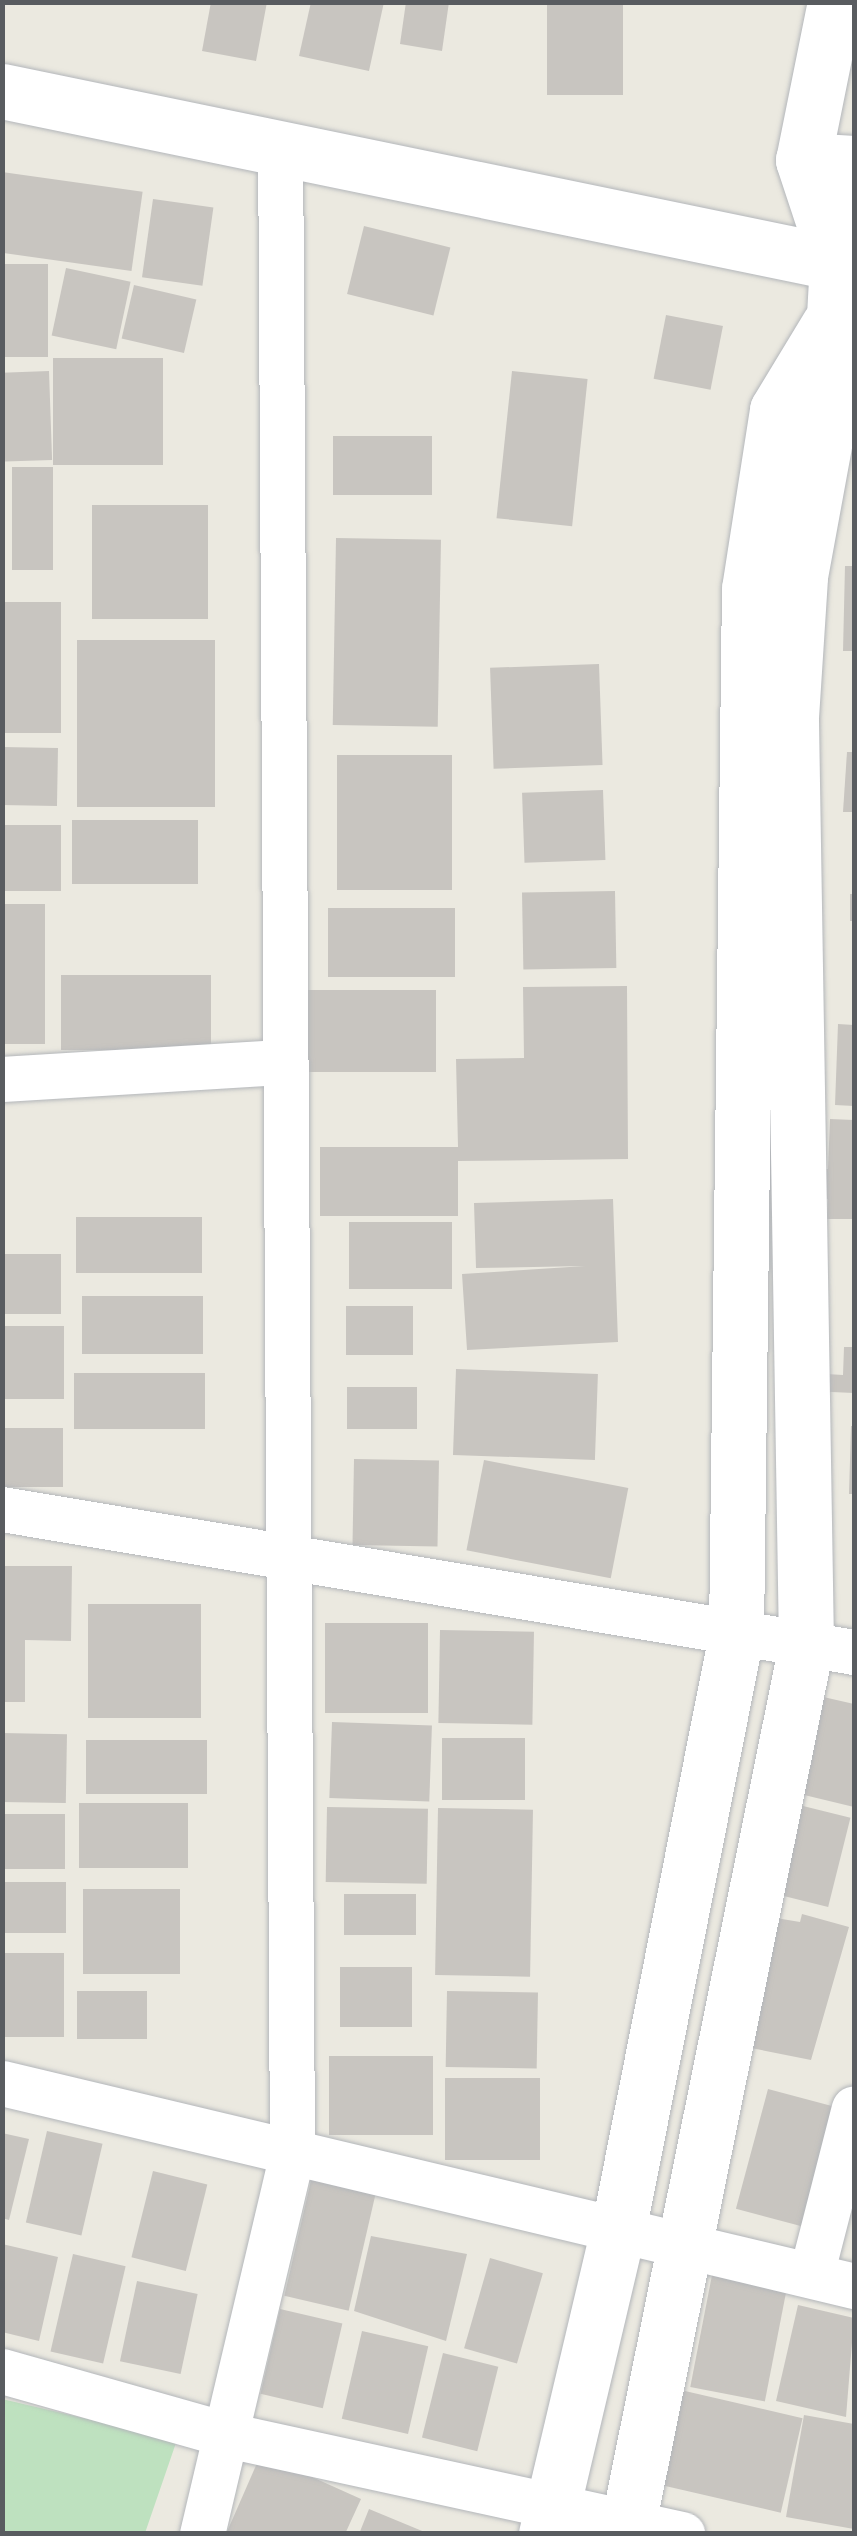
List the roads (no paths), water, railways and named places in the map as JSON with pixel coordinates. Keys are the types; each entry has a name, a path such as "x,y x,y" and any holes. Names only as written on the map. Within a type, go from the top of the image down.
{"street":[{"path":"628,2528 687,2244 831,1648 791,716 800,576 842,422 829,324 846,238 829,162 836,71 835,2"},
{"path":"2,91 280,154 846,238"},
{"path":"202,2534 232,2436 292,2152 293,1551 282,1062 280,154"},
{"path":"549,2521 619,2226 736,1634 749,590 778,410 829,324"},
{"path":"2,1079 282,1062"},
{"path":"2,1509 293,1551 736,1634 831,1648"},
{"path":"2,2083 619,2226 854,2286"},
{"path":"811,2275 854,2108"},
{"path":"2,2371 549,2521 682,2534"}]}
